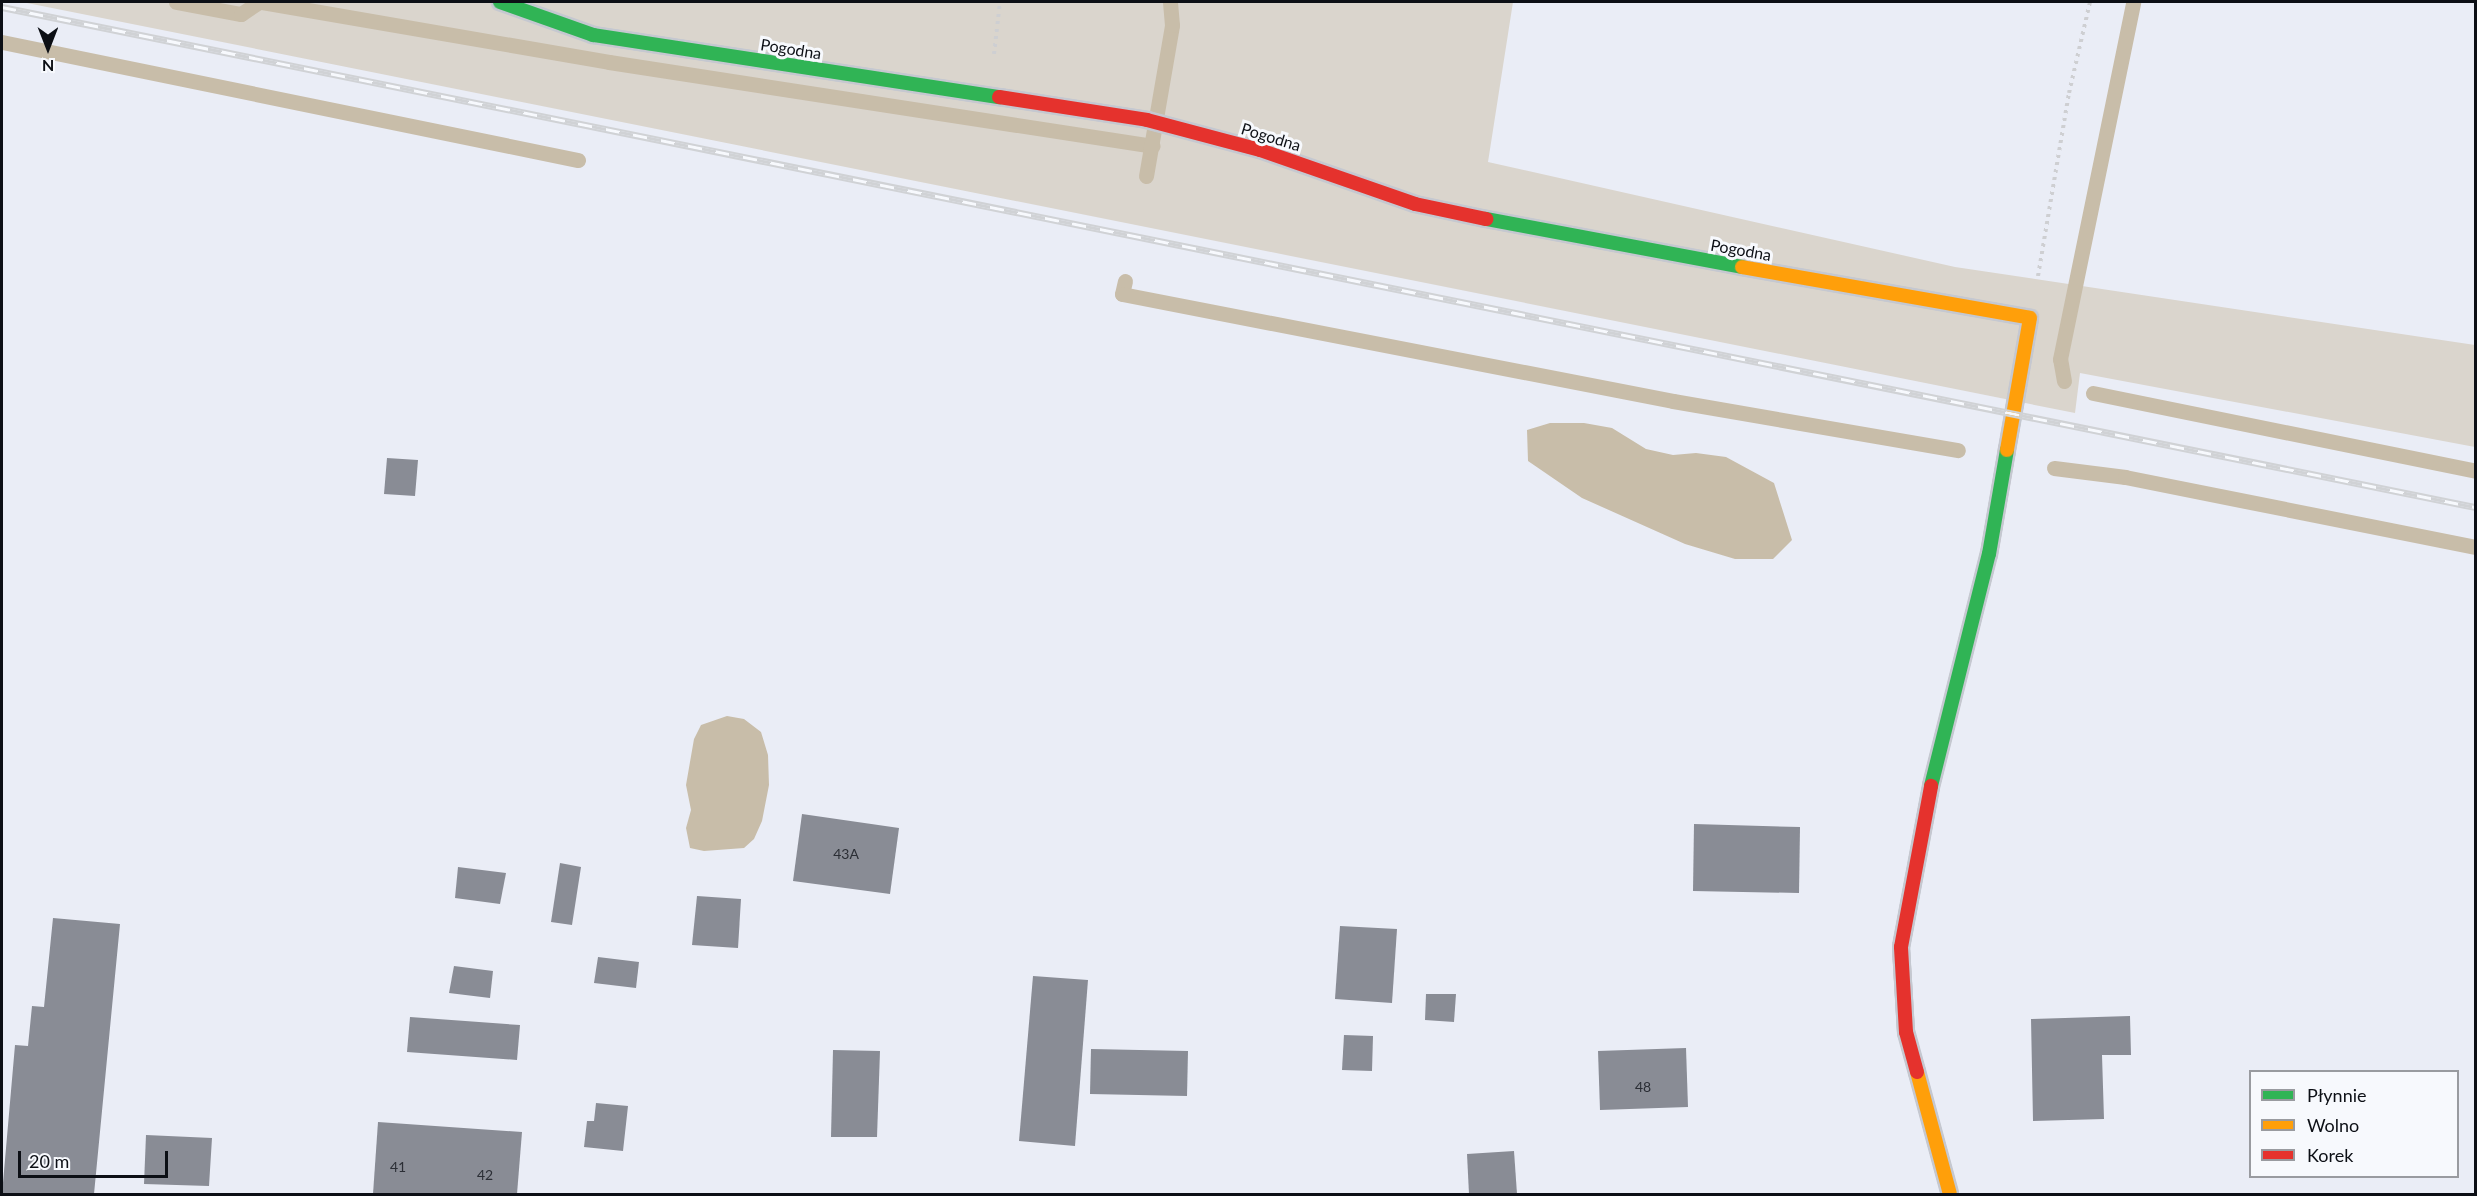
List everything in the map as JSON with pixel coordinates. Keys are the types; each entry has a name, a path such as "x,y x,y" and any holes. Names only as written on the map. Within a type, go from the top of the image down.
{"street":[{"name":"Pogodna","path":"500,2 593,35 1147,120 1260,150 1415,204 1591,241 2031,318"},
{"path":"1950,1194 1906,1032 1901,947 1919,836 1989,554 2031,318"}],"path":[{"path":"989,96 1000,2"},
{"path":"2031,318 2069,93 2090,2"}],"shaded area":[{"path":"22,2 1513,2 1488,162 1955,267 2475,345 2475,447 2080,373 2075,413"},
{"path":"1550,423 1584,423 1612,428 1646,449 1673,455 1696,453 1726,457 1774,483 1792,540 1773,559 1735,559 1685,544 1582,498 1528,461 1527,430"},
{"path":"727,716 744,719 761,732 768,755 769,785 762,821 754,839 744,848 704,851 690,848 686,828 691,810 686,785 694,739 701,725"}],"building":[{"path":"387,458 418,460 415,496 384,494"},
{"path":"802,814 899,828 890,894 793,881"},
{"path":"1694,824 1800,827 1799,893 1693,891"},
{"path":"560,863 581,867 572,925 551,922"},
{"path":"458,867 506,873 500,904 455,898"},
{"path":"697,896 741,899 738,948 692,945"},
{"path":"53,918 120,924 94,1194 2,1194 15,1045 28,1046 32,1006 44,1007"},
{"path":"1340,926 1397,929 1392,1003 1335,999"},
{"path":"598,957 639,962 636,988 594,983"},
{"path":"454,966 493,971 490,998 449,993"},
{"path":"1033,976 1088,980 1075,1146 1019,1141"},
{"path":"1426,994 1456,994 1454,1022 1425,1020"},
{"path":"2130,1016 2131,1055 2102,1055 2104,1119 2033,1121 2031,1019"},
{"path":"410,1017 520,1025 517,1060 407,1052"},
{"path":"1344,1035 1373,1036 1372,1071 1342,1070"},
{"path":"1686,1048 1688,1107 1600,1110 1598,1051"},
{"path":"1091,1049 1188,1051 1187,1096 1090,1094"},
{"path":"833,1050 880,1051 877,1137 831,1137"},
{"path":"596,1103 628,1106 623,1151 584,1147 587,1121 594,1121"},
{"path":"378,1122 522,1132 517,1194 373,1194"},
{"path":"146,1135 212,1138 209,1186 144,1184"},
{"path":"1514,1151 1517,1194 1469,1194 1467,1154"}],"waterway":[{"path":"176,2 241,14 259,2"},
{"path":"262,2 609,62 1153,146"},
{"path":"1146,176 1172,25 1170,2"},
{"path":"2064,381 2060,359 2133,2"},
{"path":"2,42 578,160"},
{"path":"1125,281 1122,294 1673,401 1958,450"},
{"path":"2093,393 2476,471"},
{"path":"2054,468 2125,477 2476,547"}],"railway":[{"path":"2,7 2476,507"}],"traffic: fast":[{"path":"500,2 593,35 999,97"},
{"path":"1486,219 1742,267"},
{"path":"1931,786 1989,554 2007,450"}],"traffic: slow":[{"path":"1742,267 2030,318 2007,450"},
{"path":"1917,1072 1950,1194"}],"traffic: jam":[{"path":"999,97 1147,120 1260,150 1415,204 1486,219"},
{"path":"1917,1072 1906,1032 1901,947 1931,786"}]}
